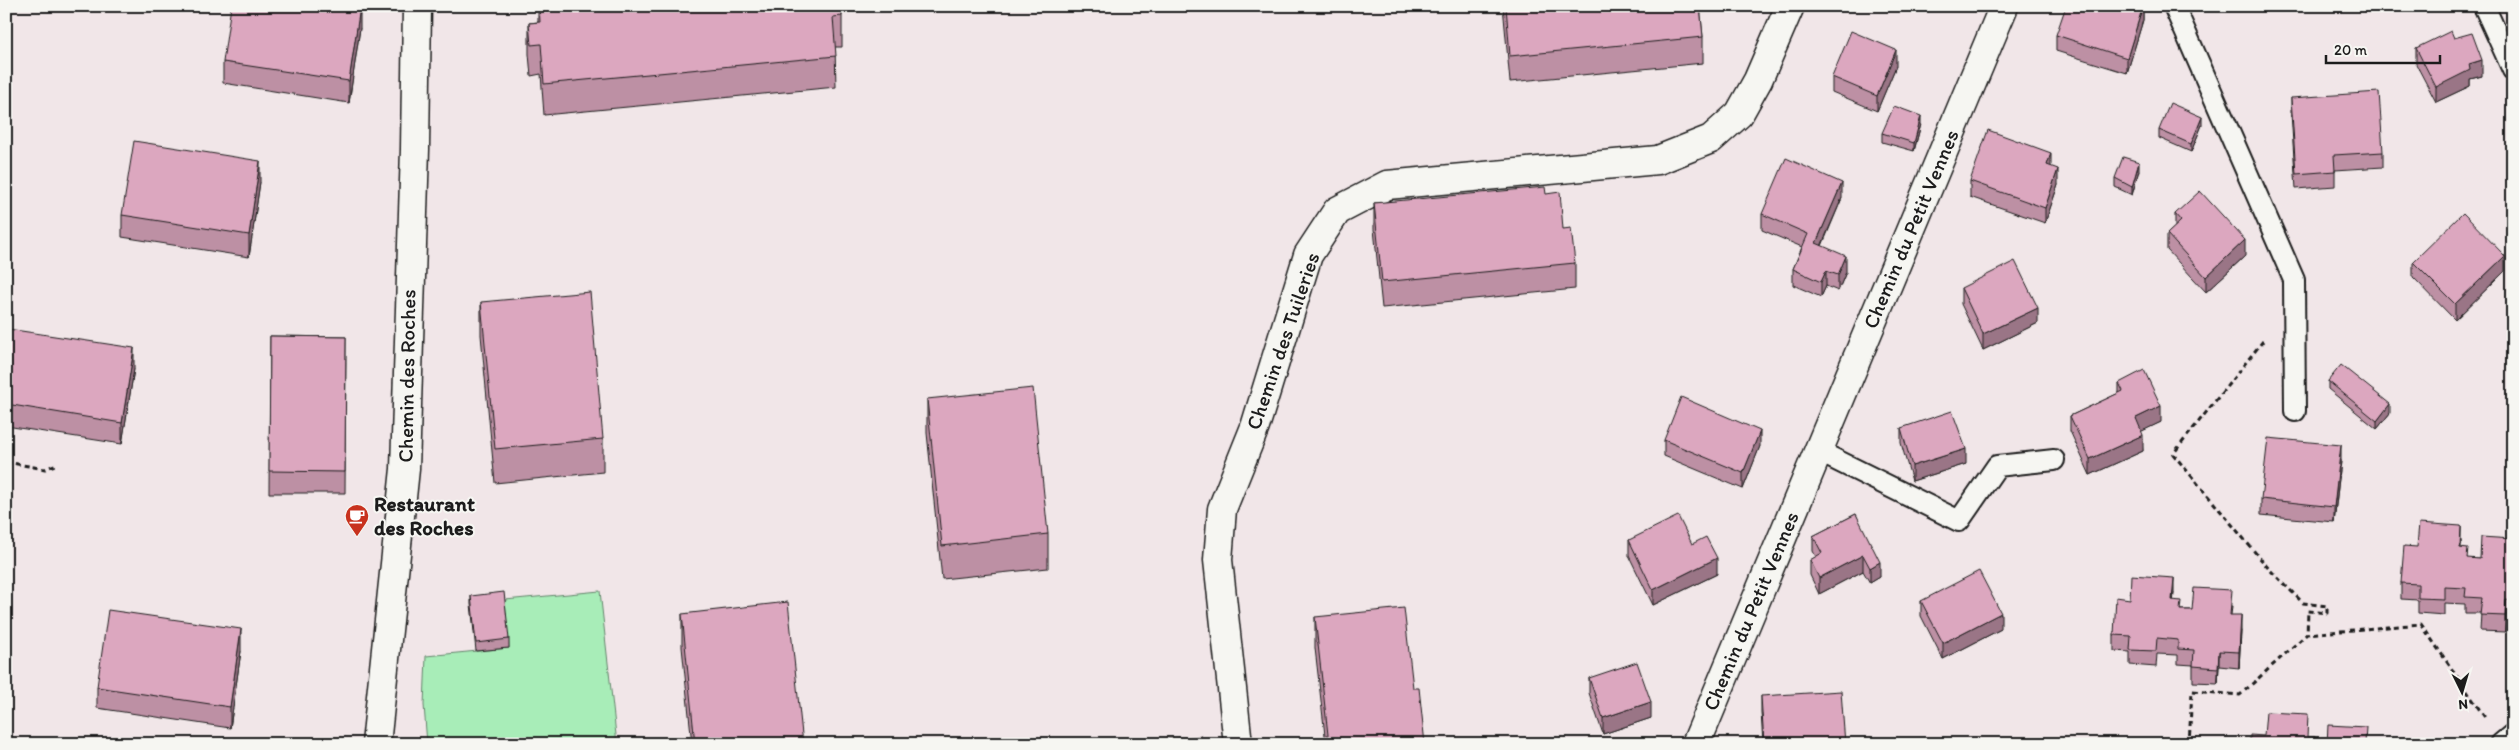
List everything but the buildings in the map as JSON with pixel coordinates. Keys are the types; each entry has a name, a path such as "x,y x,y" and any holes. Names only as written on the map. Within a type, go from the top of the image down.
{"street":[{"name":"Chemin des Roches","path":"376,744 405,469 415,149 417,6"},
{"name":"Chemin des Tuileries","path":"1238,744 1218,560 1222,509 1255,427 1308,255 1336,211 1387,185 1658,160 1711,139 1739,114 1758,80 1790,6"},
{"name":"Chemin du Petit Vennes","path":"1696,744 2004,6"}],"lane":[{"path":"2174,6 2294,280 2295,411"},
{"path":"2484,6 2513,70"},
{"path":"1818,451 1960,521 1997,466 2054,460"}],"path":[{"path":"2294,301 2174,454 2269,569 2303,603 2327,606 2327,613 2308,611 2306,634"},
{"path":"6,462 45,469 57,464"},
{"path":"2188,744 2192,691 2240,695 2306,634 2421,624 2506,740"}],"green space":[{"path":"600,591 617,744 427,744 424,705 426,656 509,648 505,600"}],"place":[{"name":"Restaurant des Roches","path":"357,537"}]}
